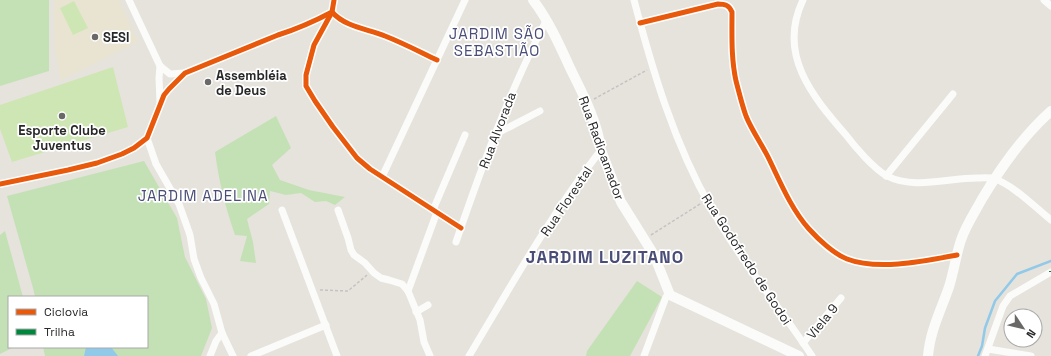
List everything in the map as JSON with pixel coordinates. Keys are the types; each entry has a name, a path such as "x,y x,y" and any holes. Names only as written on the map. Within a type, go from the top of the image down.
{"street":[{"path":"129,0 160,66 170,74 185,73 293,30 332,12"},
{"path":"334,0 332,12 314,45 306,75 306,86 314,101 357,158 370,169 461,228"},
{"path":"382,177 465,0"},
{"name":"Rua Radioamador","path":"533,0 546,20 587,102 600,141 601,150 621,202 654,255 670,295"},
{"name":"Rua Godofredo de Godoi","path":"634,0 652,68 674,130 707,200 737,248 812,356"},
{"path":"803,0 797,16 794,45 798,65 806,82 818,100 854,145 876,168 886,176 902,182 916,183 965,178 994,178 1007,185 1051,220"},
{"path":"1044,0 1051,6"},
{"path":"640,23 718,4 724,4 730,7 732,12 732,56 736,82 746,116 791,201 808,228 819,239 846,259 859,262 902,264 957,255"},
{"path":"332,12 345,23 385,36 437,60"},
{"name":"Rua Alvorada","path":"456,242 494,135 517,79 546,20"},
{"path":"0,184 97,163 134,148 147,138 158,111 160,103 160,66"},
{"path":"160,103 169,88 185,73"},
{"path":"886,176 953,94"},
{"path":"494,135 540,111"},
{"path":"928,356 931,335 953,275 961,240 966,227 994,178 1025,137 1051,111"},
{"path":"408,291 435,211 465,135"},
{"path":"147,138 156,164 179,204 190,235 194,259 201,278 214,304 222,334 233,356"},
{"name":"Rua Florestal","path":"469,356 529,256 571,191 601,150"},
{"path":"282,210 338,356"},
{"path":"338,210 351,250 381,278 402,284 408,291 420,320 424,342 430,356"},
{"path":"985,356 1003,306 1010,296 1051,272"},
{"path":"644,356 666,297 670,295 795,354 798,344 798,336"},
{"name":"Viela 9","path":"803,343 841,298"},
{"path":"416,312 428,305"},
{"path":"251,356 326,325"},
{"path":"210,356 216,341 222,334"},
{"path":"988,348 1031,356"}],"path":[{"path":"587,102 652,68"},
{"path":"645,239 707,200"},
{"path":"312,289 348,291 372,271"}],"shaded area":[{"name":"SESI","path":"55,0 119,0 138,42 61,80 55,51"}],"green space":[{"path":"0,0 49,0 49,71 0,86"},
{"path":"74,1 88,28 73,35 60,8"},
{"name":"Esporte Clube Juventus","path":"113,67 128,127 12,162 0,129 0,105"},
{"path":"276,116 291,148 272,165 280,180 309,190 345,197 335,205 326,201 315,202 301,193 286,195 270,191 269,204 247,219 253,242 256,263 240,261 247,236 235,235 218,174 215,152"},
{"path":"144,161 177,218 185,257 206,299 212,328 201,356 45,356 43,348 148,348 148,296 35,296 7,196"},
{"path":"5,231 23,296 8,296 8,348 12,348 0,354 0,235"},
{"path":"637,281 662,297 630,356 586,356 587,351"}],"water":[{"path":"86,348 112,348 118,356 84,356"}],"waterway":[{"path":"978,356 982,346 985,328 995,301 1017,274 1051,261"}],"cycle path":[{"path":"0,184 97,163 134,148 147,138 164,95 185,73 319,19 332,12 334,0"},
{"path":"640,23 718,4 725,5 730,8 732,12 734,72 746,116 797,214 813,233 832,250 842,257 859,263 887,265 931,260 957,255"},
{"path":"437,60 392,39 343,21 332,12 314,45 306,75 306,86 333,127 357,158 370,169 461,228"}],"place":[{"name":"SESI","path":"95,37"},
{"name":"Assembléia de Deus","path":"208,82"},
{"name":"Esporte Clube Juventus","path":"62,116"}],"district":[{"name":"JARDIM SÃO SEBASTIÃO","path":"497,42"},
{"name":"JARDIM ADELINA","path":"203,196"},
{"name":"JARDIM LUZITANO","path":"605,257"}]}
